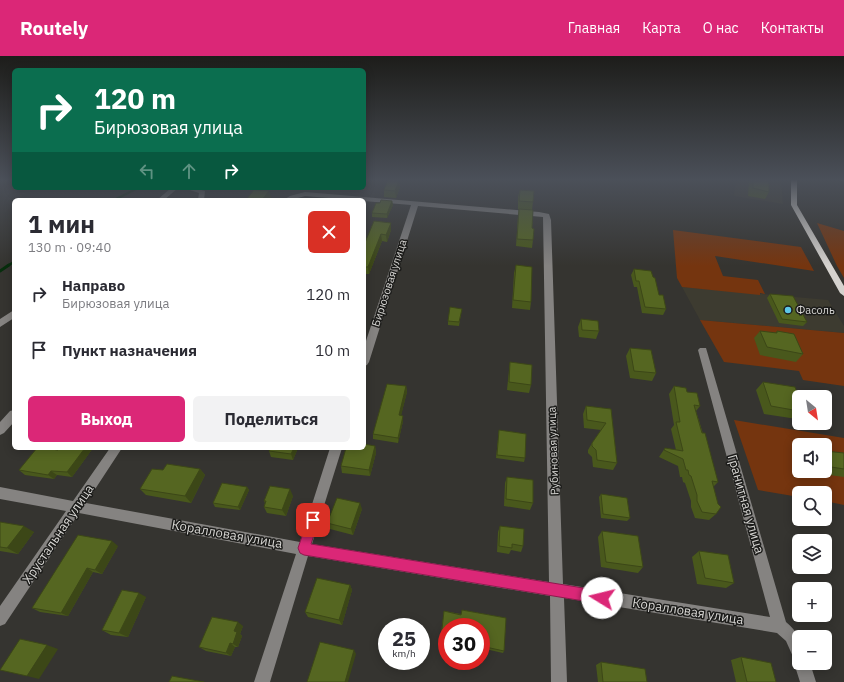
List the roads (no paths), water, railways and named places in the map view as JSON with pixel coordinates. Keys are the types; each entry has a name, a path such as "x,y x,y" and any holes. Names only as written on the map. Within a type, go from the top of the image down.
{"main road":[{"path":"796,208 844,293"}],"street":[{"name":"Бирюзовая улица","path":"366,356 414,208"},
{"name":"Рубиновая улица","path":"467,208 539,214 546,216 547,220 559,682"},
{"path":"0,324 12,315"},
{"name":"Гранитная улица","path":"703,350 780,626 792,638"},
{"path":"0,430 12,416"},
{"name":"Хрустальная улица","path":"0,619 115,450"},
{"path":"262,682 335,450"},
{"name":"Коралловая улица","path":"0,494 557,591 780,626"},
{"path":"804,670 808,682"}],"waterway":[{"path":"7,266 12,263"},
{"path":"0,271 9,265"}],"place":[{"name":"Фасоль","path":"788,310"}]}
